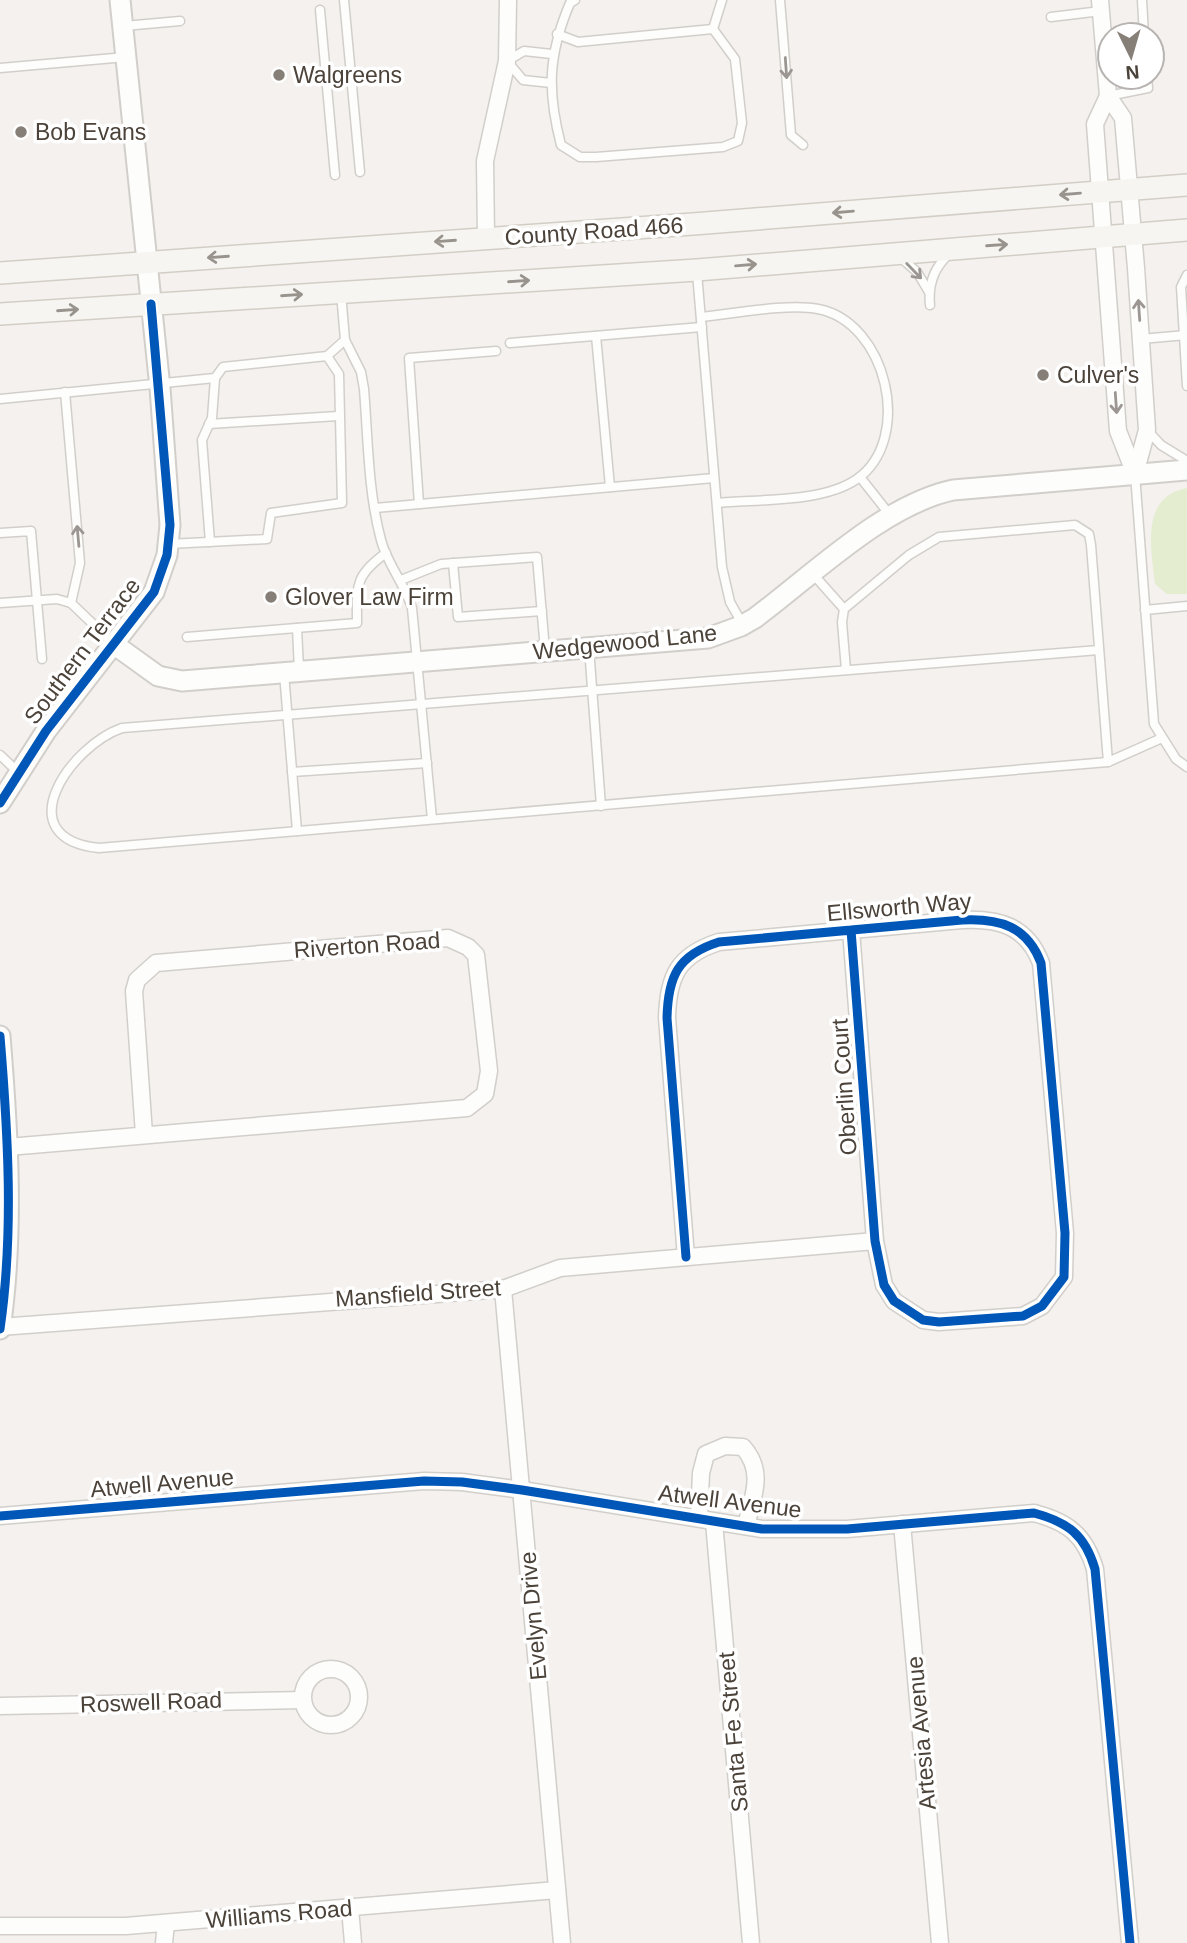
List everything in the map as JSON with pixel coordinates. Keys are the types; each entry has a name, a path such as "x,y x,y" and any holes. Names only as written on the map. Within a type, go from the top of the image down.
{"main road":[{"name":"County Road 466","path":"0,273 1187,185"},
{"name":"County Road 466","path":"0,314 697,270 1187,230"}],"street":[{"name":"Southern Terrace","path":"0,803 46,731 154,592 168,544 170,525 160,384 120,0"},
{"path":"486,238 485,161 507,61 508,0"},
{"path":"1101,5 1108,96 1095,124 1118,431 1135,474"},
{"path":"1108,96 1123,118 1130,190 1147,430 1135,474"},
{"name":"Wedgewood Lane","path":"115,645 146,669 171,680 708,638 743,625 890,515 925,496 953,490 1187,470"},
{"name":"Ellsworth Way","path":"686,1257 667,1018 667,995 674,974 685,960 700,948 719,942 985,918 1005,923 1021,931 1036,948 1041,963 1048,1014 1065,1233 1064,1277 1042,1306 1023,1316 939,1322 923,1320 894,1301 884,1285 875,1241"},
{"name":"Oberlin Court","path":"851,930 875,1241"},
{"name":"Riverton Road","path":"8,1147 467,1108 485,1094 489,1071 475,955 468,947 448,938 156,963 137,980 134,991 144,1135"},
{"path":"0,1036 8,1147 8,1218 0,1328"},
{"name":"Mansfield Street","path":"0,1328 503,1289 560,1268 875,1241"},
{"name":"Evelyn Drive","path":"503,1289 562,1943"},
{"name":"Atwell Avenue","path":"707,1520 701,1473 706,1454 725,1446 743,1447 755,1461 756,1482 746,1526"},
{"name":"Atwell Avenue","path":"0,1516 424,1481 462,1482 746,1526 804,1531 1034,1513 1068,1525 1080,1535 1089,1549 1095,1569 1129,1943"},
{"name":"Santa Fe Street","path":"707,1520 751,1943"},
{"name":"Artesia Avenue","path":"902,1524 940,1943"},
{"name":"Roswell Road","path":"0,1706 303,1700"},
{"name":"Williams Road","path":"0,1926 75,1928 166,1923 557,1891"},
{"path":"350,1908 353,1943"},
{"path":"164,1943 166,1923"}],"lane":[{"path":"344,0 360,172"},
{"path":"575,0 570,3 557,34 552,54 551,83 561,145 580,157 723,147 738,141 742,123 736,59 713,29 719,1"},
{"path":"780,0 791,135 803,145"},
{"path":"1142,0 1143,21"},
{"path":"1051,17 1101,5"},
{"path":"320,10 335,174"},
{"path":"123,26 180,21"},
{"path":"557,34 578,42 713,29"},
{"path":"551,83 523,80 507,61 524,51 552,54"},
{"path":"0,68 125,57"},
{"path":"1108,96 1133,91"},
{"path":"930,305 929,292 940,263 956,248"},
{"path":"895,253 917,272 929,292"},
{"path":"697,270 726,590 743,625"},
{"path":"1187,275 1181,286 1187,386"},
{"path":"341,292 345,340 361,372 364,389 374,508 386,553 412,608 432,819"},
{"path":"701,317 817,309 846,319 866,337 882,372 887,425 882,452 860,477 823,494 717,503"},
{"path":"510,343 702,327"},
{"path":"1140,339 1185,335"},
{"path":"596,336 610,487"},
{"path":"210,542 202,440 209,424 215,378 223,367 327,356 345,340"},
{"path":"419,504 409,358 496,351"},
{"path":"168,544 267,539 271,513 342,503 339,374 327,356"},
{"path":"0,399 215,378"},
{"path":"65,393 80,563 71,603"},
{"path":"209,424 338,416"},
{"path":"1147,430 1161,445 1187,461"},
{"path":"1135,474 1154,724 1162,738 1187,767"},
{"path":"860,477 890,515"},
{"path":"374,508 715,478"},
{"path":"846,670 842,622 844,609 909,555 939,537 1075,525 1089,534 1108,762"},
{"path":"0,533 31,531 42,659"},
{"path":"187,637 357,623 357,581 369,565 386,553"},
{"path":"401,580 441,564 537,556 545,650"},
{"path":"453,563 458,617 542,611"},
{"path":"813,575 844,609"},
{"path":"0,603 57,599 71,603 115,645"},
{"path":"1144,610 1187,606"},
{"path":"297,628 288,715 297,831"},
{"path":"589,647 601,806"},
{"path":"1099,650 139,726 107,733 86,748 55,788 50,806 57,829 68,840 82,846 99,848 1108,762 1162,738"},
{"path":"0,755 18,773"},
{"path":"292,772 427,763"}],"green space":[{"path":"1187,488 1187,594 1167,594 1155,584 1152,526 1155,513 1162,502 1172,493"}],"cycle path":[{"path":"0,803 46,731 154,592 167,555 170,525 151,304"},
{"path":"686,1257 667,1018 670,990 678,969 694,953 719,942 962,920 975,920 1000,923 1020,933 1028,940 1041,963 1065,1233 1064,1277 1042,1306 1023,1316 939,1322 923,1320 894,1301 884,1285 875,1241 851,930"},
{"path":"0,1036 7,1146 8,1220 0,1329"},
{"path":"0,1516 424,1481 462,1482 522,1490 762,1529 847,1529 1034,1513 1046,1517 1074,1532 1086,1547 1095,1569 1130,1943"}],"place":[{"name":"Walgreens","path":"279,75"},
{"name":"Bob Evans","path":"21,132"},
{"name":"Culver's","path":"1043,375"},
{"name":"Glover Law Firm","path":"271,597"}]}
